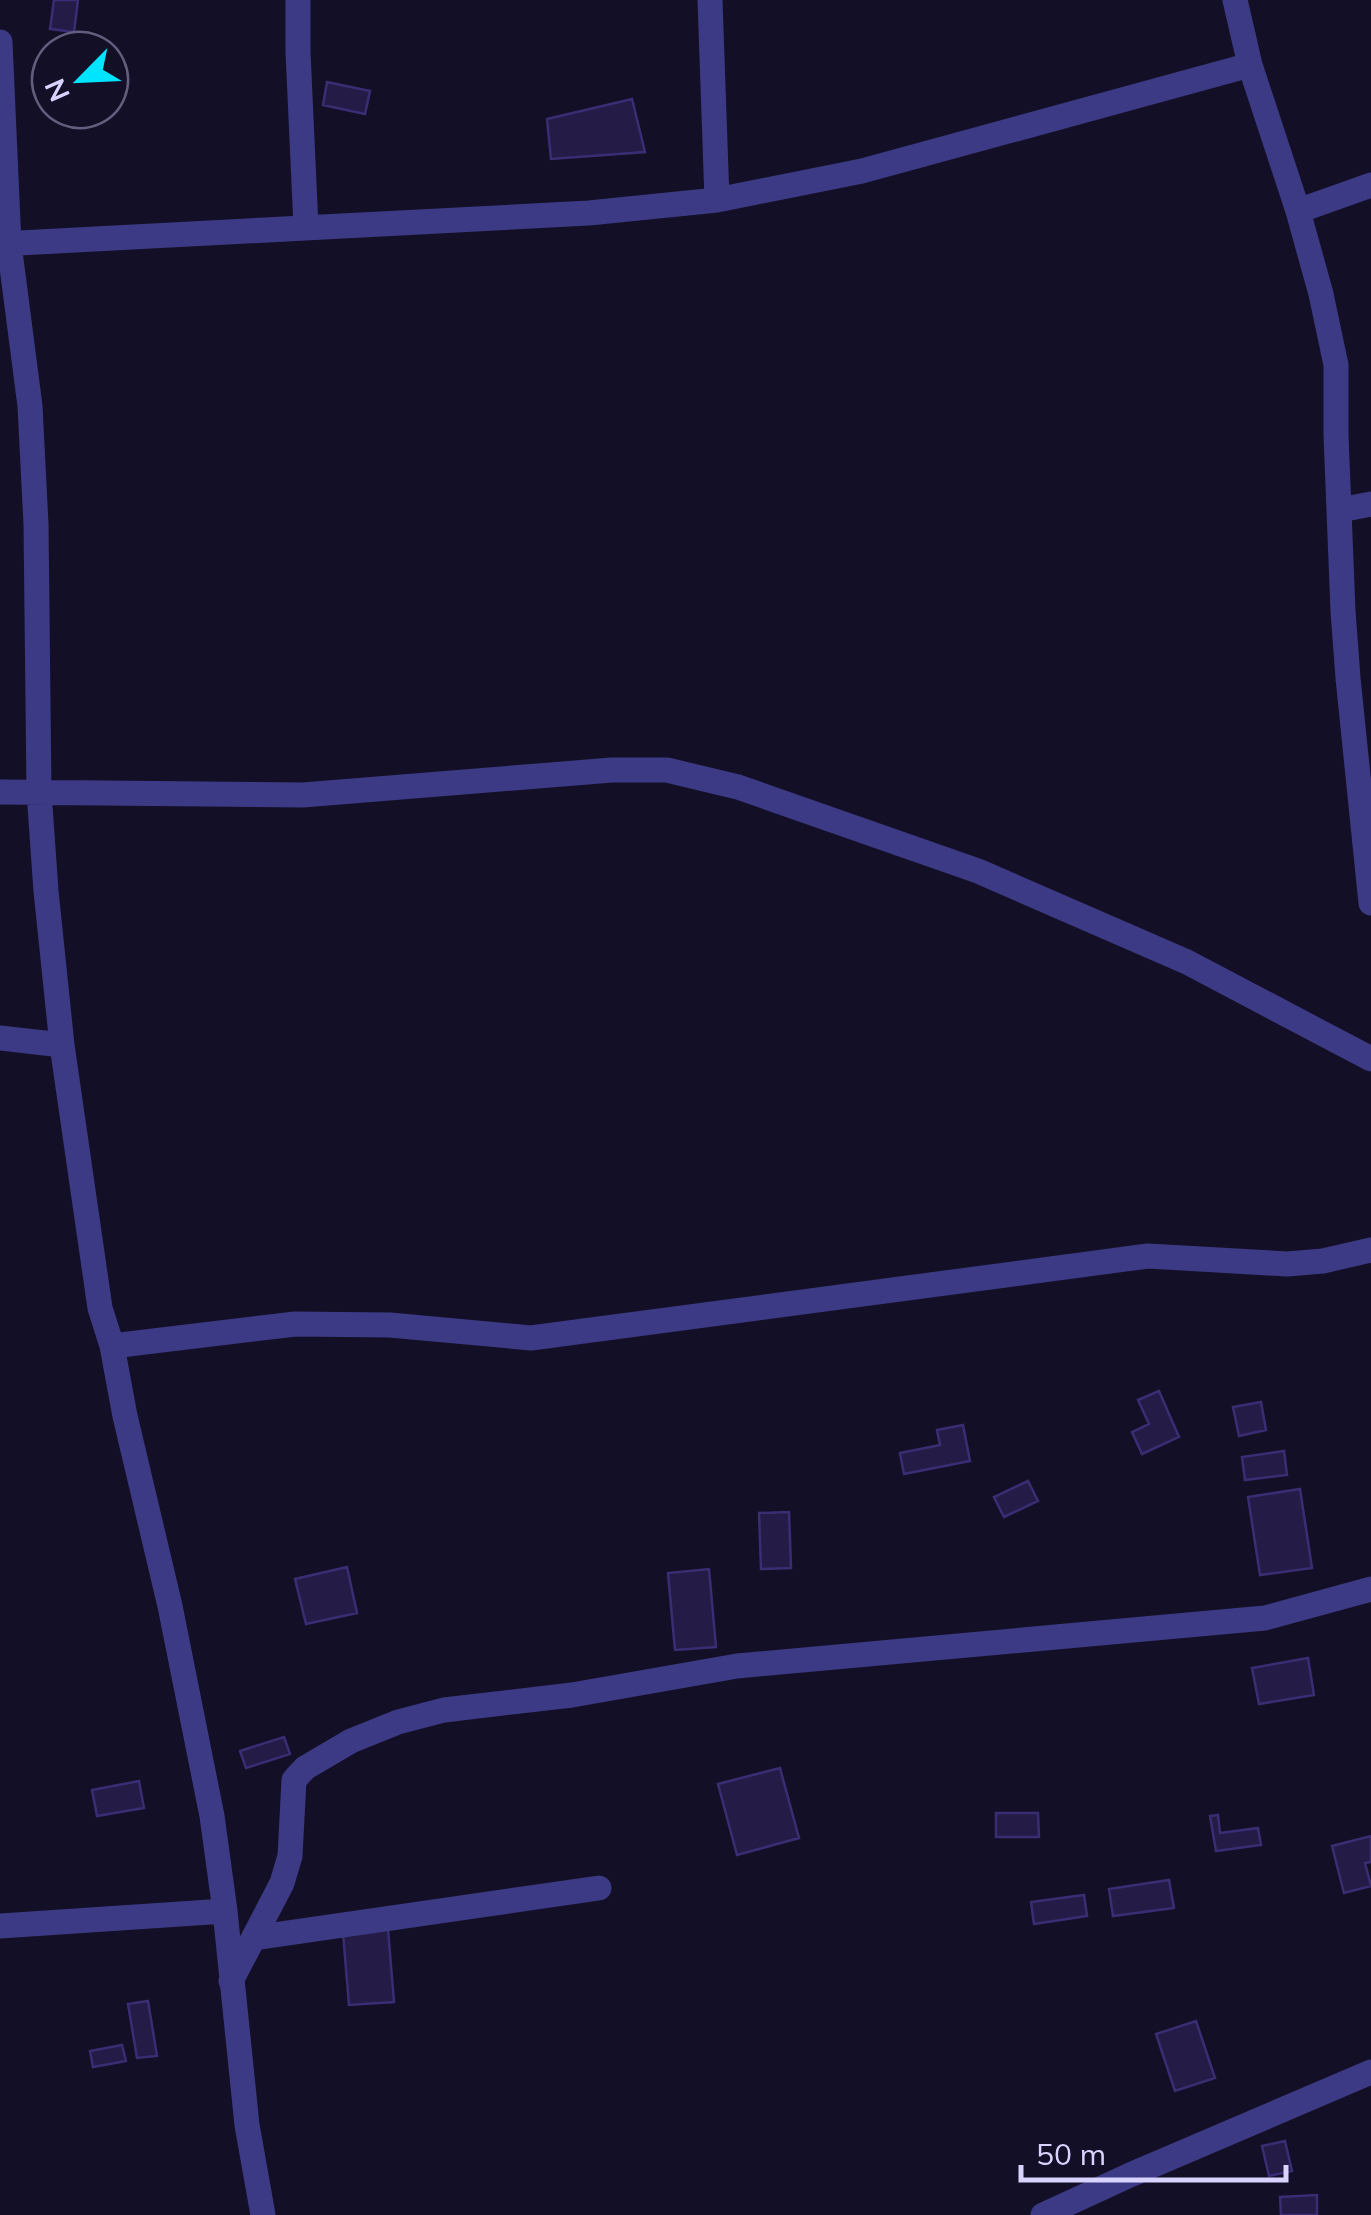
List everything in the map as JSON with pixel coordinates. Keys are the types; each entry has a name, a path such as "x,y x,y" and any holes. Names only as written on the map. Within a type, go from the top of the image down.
{"street":[{"path":"298,0 306,227"},
{"path":"710,0 717,200"},
{"path":"1235,0 1250,65 1322,294 1336,365 1348,678 1368,835 1371,903"},
{"path":"0,42 4,244 30,406 36,524 39,792 62,1045 100,1308 170,1606 212,1816 247,2126 263,2215"},
{"path":"4,244 588,214 717,200 862,170 1250,65"},
{"path":"1298,212 1371,185"},
{"path":"1340,510 1371,504"},
{"path":"0,792 303,795 612,770 666,770 738,787 978,872 1187,962 1371,1060"},
{"path":"0,1038 62,1045"},
{"path":"112,1346 296,1324 390,1325 531,1338 1148,1256 1287,1264 1371,1250"},
{"path":"232,1981 282,1883 290,1856 294,1780 305,1768 351,1741 398,1722 444,1710 572,1694 738,1666 1265,1618 1371,1589"},
{"path":"254,1938 599,1888"},
{"path":"0,1926 225,1910"},
{"path":"1042,2215 1371,2072"}],"building":[{"path":"54,0 78,0 74,30 50,29"},
{"path":"327,82 370,91 365,114 323,105"},
{"path":"632,99 645,152 551,159 547,119"},
{"path":"1159,1391 1179,1437 1142,1454 1132,1432 1149,1424 1138,1400"},
{"path":"1261,1402 1266,1430 1239,1436 1233,1407"},
{"path":"963,1425 970,1461 904,1474 900,1453 940,1445 937,1430"},
{"path":"1284,1451 1287,1475 1245,1480 1242,1457"},
{"path":"1028,1481 1038,1501 1004,1517 994,1497"},
{"path":"1300,1489 1312,1568 1260,1575 1248,1497"},
{"path":"789,1512 791,1568 761,1569 759,1513"},
{"path":"347,1567 357,1613 306,1624 295,1579"},
{"path":"709,1569 716,1647 675,1650 668,1573"},
{"path":"1308,1658 1314,1695 1259,1704 1252,1668"},
{"path":"284,1737 290,1754 246,1768 240,1751"},
{"path":"780,1768 799,1838 737,1855 718,1784"},
{"path":"139,1781 144,1808 97,1816 92,1790"},
{"path":"996,1813 1038,1813 1039,1837 996,1837"},
{"path":"1218,1815 1220,1833 1258,1828 1261,1845 1216,1851 1210,1816"},
{"path":"1371,1836 1371,1862 1365,1863 1371,1886 1344,1893 1332,1846"},
{"path":"1169,1880 1174,1908 1113,1916 1109,1889"},
{"path":"1084,1895 1087,1916 1034,1924 1031,1902"},
{"path":"388,1929 394,2002 349,2005 343,1933"},
{"path":"148,2001 157,2056 137,2058 128,2004"},
{"path":"1196,2021 1215,2078 1175,2091 1156,2034"},
{"path":"122,2045 126,2061 93,2067 90,2051"},
{"path":"1285,2141 1292,2171 1269,2176 1262,2146"},
{"path":"1317,2195 1317,2215 1281,2215 1280,2197"}]}
